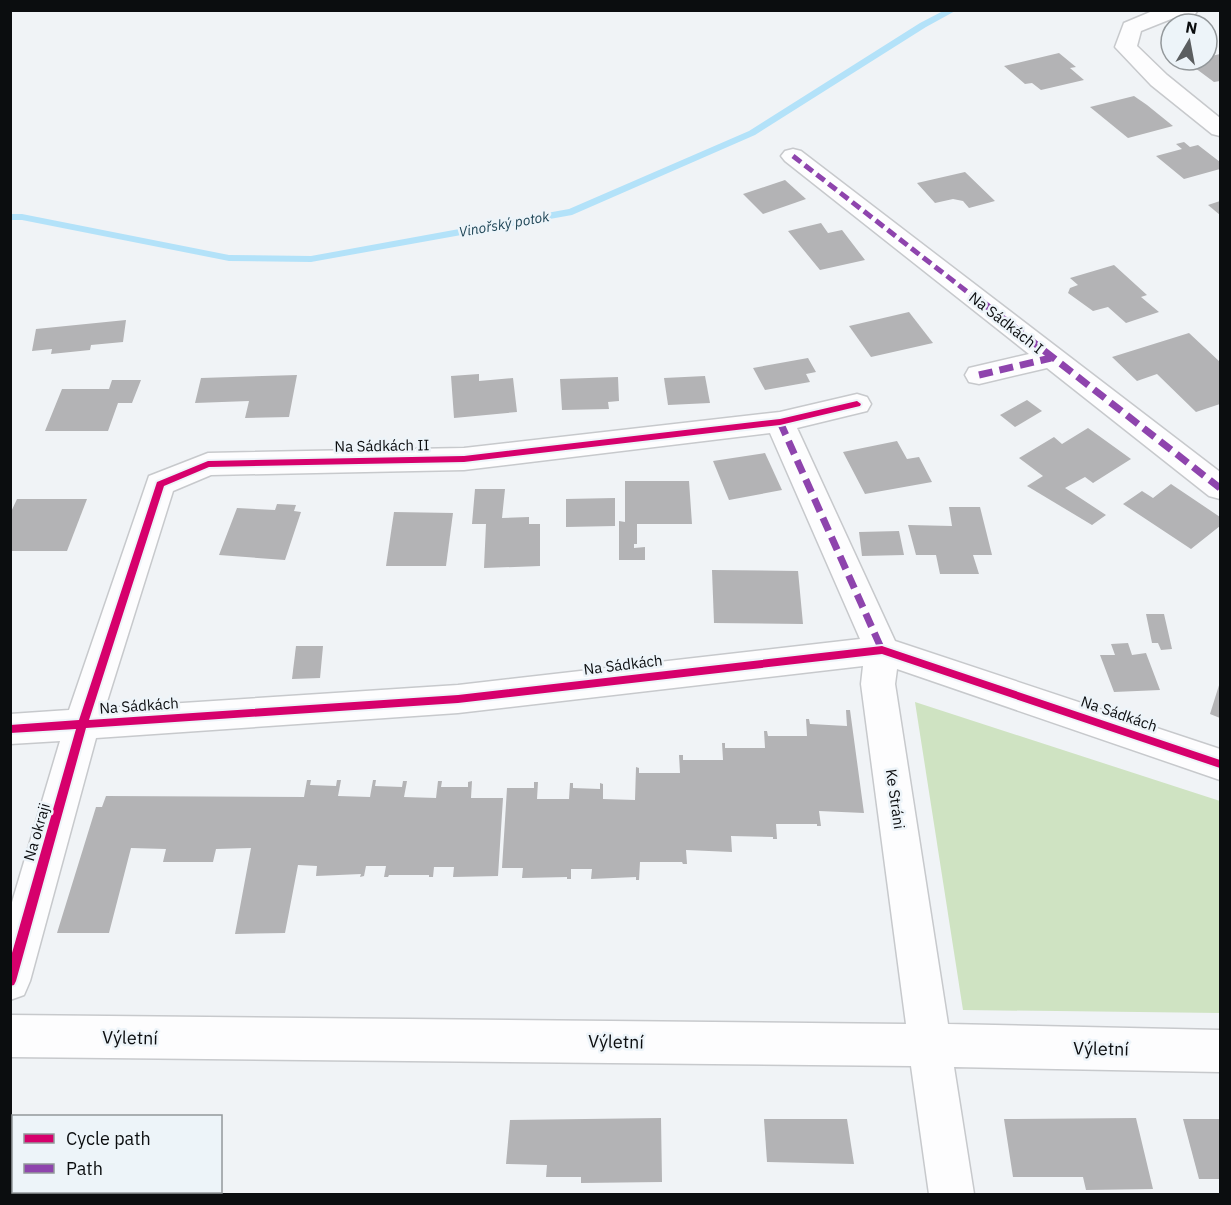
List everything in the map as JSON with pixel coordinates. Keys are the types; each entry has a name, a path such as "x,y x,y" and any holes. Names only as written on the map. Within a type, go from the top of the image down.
{"street":[{"path":"1188,10 1167,13 1131,27 1126,47 1159,80 1221,129"},
{"name":"Na Sádkách I","path":"793,156 1221,488"},
{"path":"979,375 1051,358"},
{"name":"Na Sádkách II","path":"82,725 160,484 208,464 464,459 780,422 857,404"},
{"path":"780,422 882,650"},
{"name":"Na Sádkách","path":"10,729 458,699 882,650 1221,764"},
{"name":"Ke Stráni","path":"882,650 878,684 951,1194"},
{"name":"Na okraji","path":"10,981 82,725"},
{"name":"Výletní","path":"10,1036 930,1045 1221,1051"}],"green space":[{"path":"915,702 1220,801 1220,1013 963,1010"}],"building":[{"path":"1059,53 1076,67 1070,68 1084,80 1041,90 1032,83 1025,84 1004,66"},
{"path":"1219,54 1220,81 1214,82 1200,72 1219,72"},
{"path":"1134,96 1173,126 1128,138 1090,107"},
{"path":"1184,142 1190,147 1198,145 1220,162 1220,169 1184,179 1156,156 1182,149 1176,144"},
{"path":"965,172 995,201 969,208 963,201 953,199 935,203 917,183"},
{"path":"785,180 806,199 763,214 743,194"},
{"path":"1220,201 1220,215 1208,205"},
{"path":"821,223 828,233 842,230 865,260 820,270 788,231"},
{"path":"1114,265 1147,295 1141,297 1159,312 1126,323 1108,307 1093,311 1068,293 1070,288 1078,285 1070,278"},
{"path":"909,312 933,343 871,357 849,326"},
{"path":"126,320 123,342 91,345 90,350 51,354 52,349 32,351 36,329"},
{"path":"1189,333 1220,362 1220,404 1196,412 1157,374 1137,381 1112,357"},
{"path":"808,358 816,372 806,374 810,382 765,390 753,368"},
{"path":"479,374 479,381 513,378 517,412 454,418 451,376"},
{"path":"297,375 289,417 245,418 249,401 195,403 201,378"},
{"path":"705,376 710,403 668,405 664,378"},
{"path":"618,377 619,401 608,402 609,409 562,410 560,379"},
{"path":"112,380 141,380 132,403 118,403 108,431 45,431 62,389 109,389"},
{"path":"1027,400 1042,411 1015,427 1000,415"},
{"path":"1088,428 1131,459 1093,483 1085,477 1065,488 1106,515 1092,525 1027,486 1043,476 1019,458 1054,437 1062,444"},
{"path":"897,441 907,459 919,457 932,482 865,494 843,452"},
{"path":"765,453 782,490 729,500 713,461"},
{"path":"625,481 689,481 692,524 637,524 637,544 634,544 634,548 645,547 645,560 619,560 619,521 625,522"},
{"path":"1171,484 1220,517 1220,526 1191,549 1123,504 1142,491 1153,498"},
{"path":"475,489 505,489 502,518 529,517 529,524 540,524 540,566 484,568 486,524 472,524"},
{"path":"615,498 615,526 566,527 566,499"},
{"path":"17,499 87,499 67,551 10,551 10,514"},
{"path":"277,504 296,505 294,511 301,512 285,560 219,555 237,508 275,510"},
{"path":"949,507 980,507 992,555 973,555 979,574 940,574 936,555 916,555 908,525 952,526"},
{"path":"394,512 453,513 446,566 386,566"},
{"path":"899,531 904,555 862,556 859,532"},
{"path":"712,570 798,571 803,624 714,623"},
{"path":"1146,614 1164,614 1172,649 1161,650 1158,643 1152,643"},
{"path":"1128,643 1132,655 1146,653 1160,690 1114,692 1100,655 1115,655 1111,644"},
{"path":"296,646 323,646 320,678 292,679"},
{"path":"1220,682 1220,718 1210,714"},
{"path":"846,710 850,710 864,813 819,811 821,826 817,824 776,824 777,839 731,836 732,852 686,850 687,864 640,862 639,880 636,880 636,877 591,879 592,869 571,869 571,879 567,877 522,878 523,868 502,868 507,788 534,788 534,782 538,782 537,799 569,799 570,783 573,783 573,788 600,789 600,783 603,784 603,799 635,800 636,767 639,768 639,773 680,773 679,755 683,755 683,760 723,760 722,743 725,743 725,748 765,748 764,731 767,731 768,736 807,736 806,719 809,719 810,724 847,726"},
{"path":"307,780 311,780 310,785 336,786 337,780 341,780 338,796 370,797 373,780 376,780 375,786 402,787 403,781 407,781 404,797 436,798 438,781 442,781 441,787 468,787 468,782 472,781 471,798 503,798 498,876 453,877 454,867 434,867 433,877 429,875 389,875 384,877 386,866 366,866 364,876 360,877 361,874 316,876 317,866 298,865 285,933 235,934 251,848 216,849 213,862 163,862 166,849 131,848 109,933 57,933 96,807 102,807 106,796 304,797"},
{"path":"661,1118 662,1182 581,1183 581,1177 546,1177 547,1165 506,1164 510,1120"},
{"path":"1136,1118 1153,1189 1086,1190 1083,1177 1013,1177 1004,1119"},
{"path":"764,1119 847,1119 854,1164 767,1162"},
{"path":"1183,1119 1220,1119 1220,1179 1199,1179"},
{"path":"62,1193 150,1193 149,1194"}],"waterway":[{"name":"Vinořský potok","path":"10,217 22,217 229,258 311,259 572,212 752,133 923,25 953,10"}],"marked path":[{"path":"793,156 1220,488"},
{"path":"979,375 1051,358"},
{"path":"780,422 882,650"}],"cycle path":[{"path":"10,981 82,725 160,484 208,464 464,459 780,422 857,404"},
{"path":"10,729 458,699 882,650 1220,764"}]}
